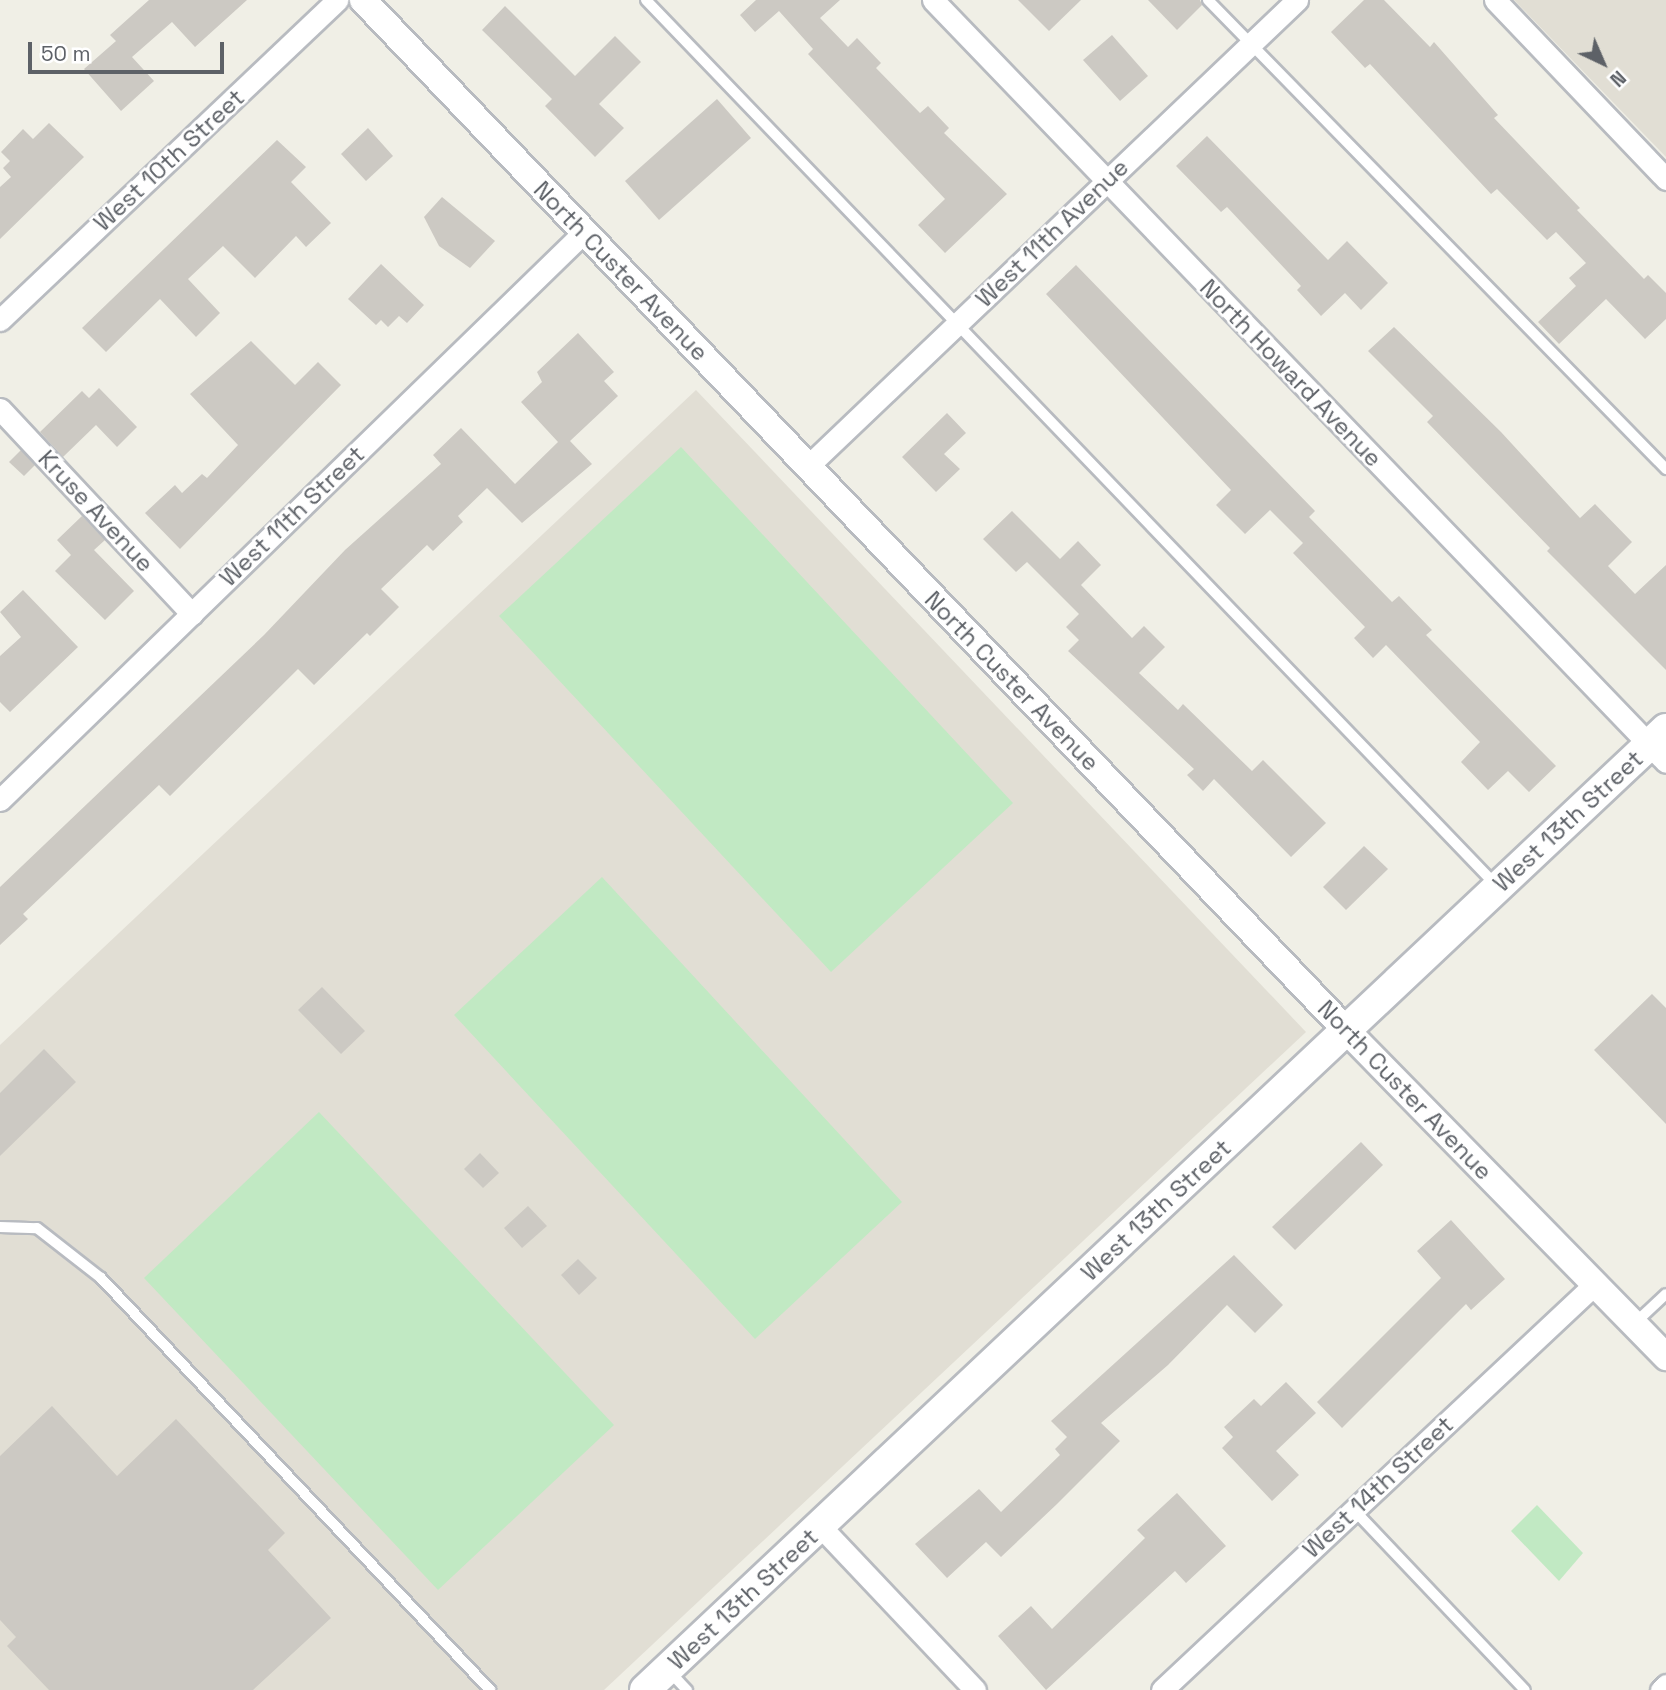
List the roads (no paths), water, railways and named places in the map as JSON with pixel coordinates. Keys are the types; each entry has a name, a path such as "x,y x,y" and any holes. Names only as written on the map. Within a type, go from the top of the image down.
{"main road":[{"name":"West 13th Street","path":"645,1690 677,1680 821,1527 1498,887 1660,745"}],"street":[{"name":"West 10th Street","path":"0,320 337,0"},
{"name":"North Custer Avenue","path":"363,0 1346,1030 1666,1357"},
{"name":"North Howard Avenue","path":"933,0 1660,745"},
{"name":"West 11th Avenue","path":"807,467 1297,0"},
{"path":"1495,0 1666,179"},
{"name":"West 11th Street","path":"0,800 584,232"},
{"name":"Kruse Avenue","path":"0,409 192,614"},
{"name":"West 14th Street","path":"1162,1690 1594,1284"},
{"path":"821,1527 975,1690"},
{"path":"1661,1690 1666,1685"}],"lane":[{"path":"646,0 1498,887"},
{"path":"1208,0 1666,469"},
{"path":"0,1227 37,1228 101,1278 490,1690"},
{"path":"1634,1325 1666,1294"},
{"path":"1354,1510 1525,1690"}]}
